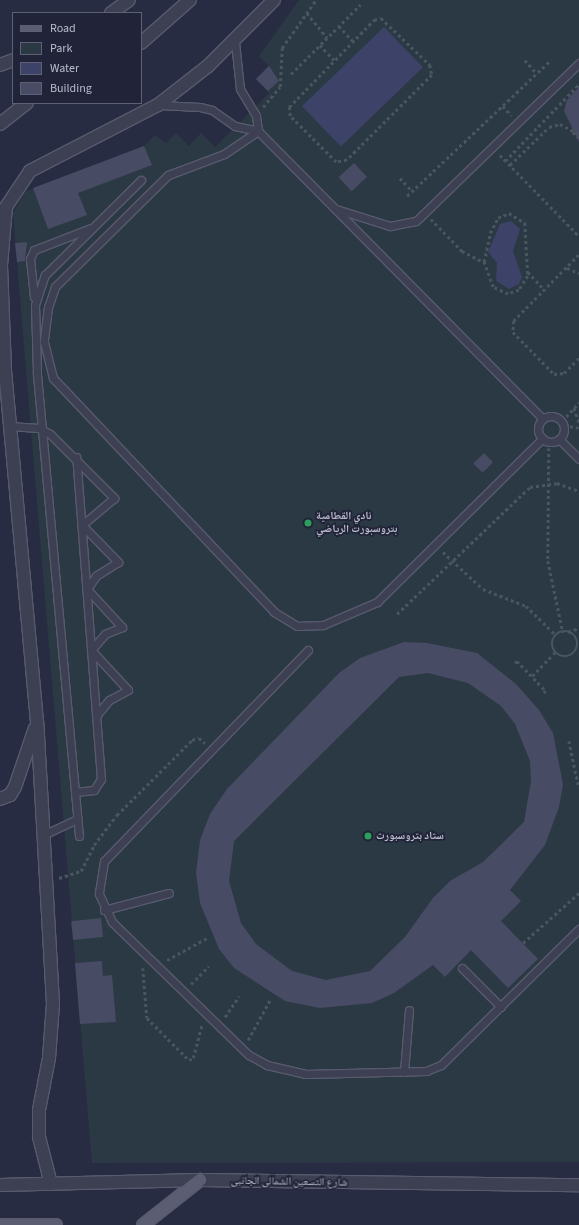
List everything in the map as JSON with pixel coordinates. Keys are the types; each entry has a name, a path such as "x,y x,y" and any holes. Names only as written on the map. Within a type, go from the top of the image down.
{"main road":[{"path":"143,1225 200,1180"},
{"path":"0,1225 56,1225"}],"street":[{"path":"113,12 129,0"},
{"path":"142,42 190,0"},
{"path":"51,1184 39,1137 39,1110 53,1024 44,835 37,722 3,365 2,228 6,206 16,187 30,171 48,160 102,136 158,105 235,42 274,0"},
{"path":"0,65 12,60"},
{"path":"0,124 26,104"},
{"path":"0,799 10,795 15,787 37,722"},
{"name":"شارع التسعين الشمالى الجانبى","path":"0,1185 200,1180 579,1186"}],"lane":[{"path":"235,42 240,89 255,114 258,131"},
{"path":"334,208 390,226 404,225 427,214 579,63"},
{"path":"158,105 200,107 212,110 236,126 258,131 543,419"},
{"path":"258,131 224,154 168,175 55,287 48,307 44,355 60,388 274,612 284,621 310,628 376,602 543,438 559,439 579,459"},
{"path":"35,305 45,275 141,180"},
{"path":"79,836 43,429 35,305 30,259 34,250 93,227"},
{"path":"543,419 552,416 563,423 559,439"},
{"path":"543,419 539,431 543,438"},
{"path":"10,426 43,429 76,457 114,498 82,525"},
{"path":"75,792 94,790 101,779 76,457"},
{"path":"82,525 118,562 100,573 87,589"},
{"path":"87,589 122,627 106,634 91,650"},
{"path":"91,650 128,690 109,700 97,715"},
{"path":"308,650 210,749 104,861 99,877 104,910 156,965 243,1049 267,1065 299,1074 426,1071 441,1065 579,929"},
{"path":"44,835 78,819"},
{"path":"104,910 169,893"},
{"path":"462,968 501,1007"},
{"path":"404,1072 409,1010"}],"path":[{"path":"255,114 280,87 282,48 316,0"},
{"path":"291,74 360,5"},
{"path":"307,13 327,38"},
{"path":"385,19 433,72 340,163 290,116 288,110 353,41 374,20 385,19"},
{"path":"340,26 353,41"},
{"path":"320,45 334,60"},
{"path":"524,60 537,74"},
{"path":"407,196 551,60"},
{"path":"505,160 579,84"},
{"path":"510,165 549,126 560,124 579,134"},
{"path":"570,129 579,138"},
{"path":"493,148 579,236"},
{"path":"400,178 412,191"},
{"path":"427,214 462,251 484,262"},
{"path":"516,214 527,229 528,272 519,290 503,293 490,282 484,262 486,242 498,218 516,214"},
{"path":"579,256 514,321 513,332 554,374 564,373 579,358"},
{"path":"567,268 579,273"},
{"path":"528,272 545,290"},
{"path":"579,403 563,423 579,428"},
{"path":"574,408 579,422"},
{"path":"549,453 547,482 548,561 563,632"},
{"path":"398,614 453,562 523,492 547,482 579,491"},
{"path":"447,556 483,589 534,611 556,635"},
{"path":"575,653 565,657 555,652 552,644 556,635 579,628"},
{"path":"568,632 578,643 575,653"},
{"path":"532,676 555,652"},
{"path":"575,653 579,657"},
{"path":"515,663 517,661 546,690 544,693"},
{"path":"46,879 72,877 81,871 94,845 117,816 192,740 199,738 210,749"},
{"path":"569,741 579,788"},
{"path":"523,943 579,893"},
{"path":"156,965 207,938"},
{"path":"149,969 143,963 146,1015 191,1061 202,1026 200,1019"},
{"path":"183,992 209,966"},
{"path":"218,1026 239,996"},
{"path":"243,1049 270,1000"}],"green space":[{"name":"نادي القطامية بتروسبورت الرياضي","path":"299,0 579,0 579,1162 92,1163 13,213 25,192 144,146 155,135 166,143 176,133 189,146 201,133 215,147 269,93 256,79 269,66 259,56"}],"water":[{"path":"384,27 423,67 341,146 302,106"},
{"path":"511,221 520,229 513,251 522,277 519,284 509,289 496,281 497,263 488,252 500,224"}],"building":[{"path":"269,66 279,81 268,91 256,79"},
{"path":"579,87 579,142 564,111 567,100"},
{"path":"144,146 152,165 78,193 87,215 48,229 33,188"},
{"path":"354,163 367,177 352,191 339,177"},
{"path":"27,242 25,261 17,262 15,243"},
{"path":"484,453 493,462 483,473 473,464"},
{"path":"404,642 427,643 477,653 516,684 539,710 553,733 563,784 559,807 545,845 510,890 521,901 501,921 538,959 508,988 471,950 445,977 433,965 394,993 372,1003 320,1008 285,1001 234,968 219,949 200,903 196,873 200,840 210,814 227,789 339,673 360,658","holes":["428,673 468,683 501,706 515,724 530,761 531,781 524,822 483,862 450,881 433,898 405,937 370,971 326,980 292,971 256,944 241,923 229,881 234,841 399,677"]},
{"path":"101,918 103,937 73,940 71,921"},
{"path":"102,961 103,976 112,975 116,1022 80,1024 75,963"}],"place":[{"name":"نادي القطامية بتروسبورت الرياضي","path":"308,523"},
{"name":"ستاد بتروسبورت","path":"368,836"}]}
